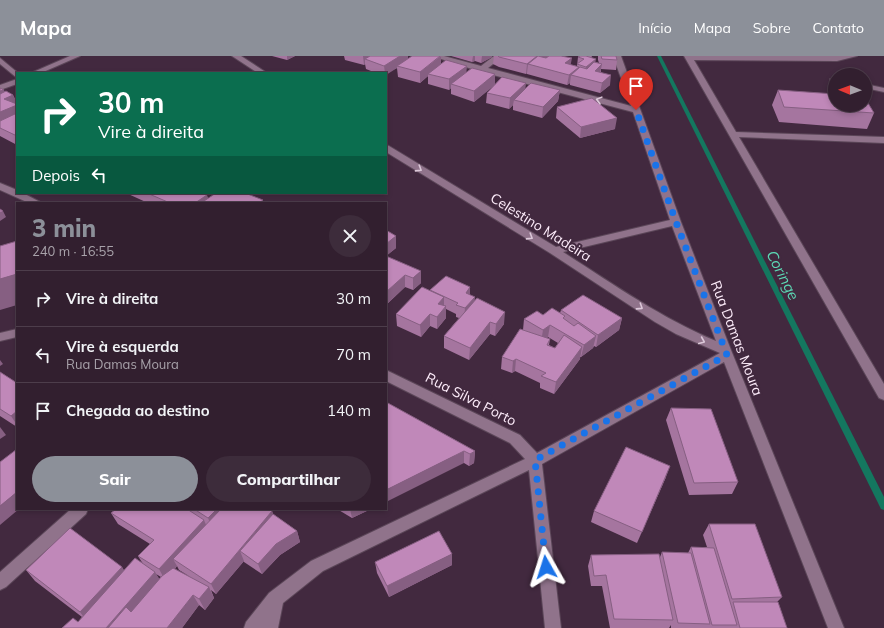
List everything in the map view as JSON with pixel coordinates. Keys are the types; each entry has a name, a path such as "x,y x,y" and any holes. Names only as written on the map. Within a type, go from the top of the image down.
{"street":[{"path":"37,72 76,56"},
{"path":"236,56 261,72"},
{"path":"436,56 636,110"},
{"path":"481,68 499,56"},
{"name":"Rua Damas Moura","path":"617,56 676,222 836,628"},
{"path":"689,57 837,60 853,56"},
{"path":"689,57 884,395"},
{"path":"0,60 16,75"},
{"path":"0,88 16,80"},
{"path":"872,87 884,90"},
{"path":"733,134 884,140"},
{"name":"Celestino Madeira","path":"387,149 554,251 680,331 726,352"},
{"path":"0,186 16,193"},
{"path":"17,194 35,202"},
{"path":"554,251 676,222"},
{"path":"0,337 16,333"},
{"path":"252,628 275,599 317,566 535,460 726,352"},
{"name":"Rua Silva Porto","path":"387,375 515,439 535,460"},
{"path":"535,460 553,628"},
{"path":"0,582 80,510"},
{"path":"270,628 275,599"}],"building":[{"path":"370,56 400,56 384,66 365,59"},
{"path":"412,56 440,56 420,72 397,66"},
{"path":"498,56 537,56 527,64"},
{"path":"538,56 546,58 549,56 561,56 572,58 565,63 579,67 569,75 528,64"},
{"path":"580,56 596,59 586,67 577,64 584,59 578,57"},
{"path":"601,56 616,56 617,60 602,59"},
{"path":"446,60 467,66 449,79 428,74"},
{"path":"594,62 602,64 595,71 611,75 602,83 571,75 580,67 587,69"},
{"path":"472,68 495,74 474,91 451,84"},
{"path":"502,77 526,83 510,98 487,93"},
{"path":"531,83 560,90 543,107 514,100"},
{"path":"778,90 828,94 828,110 784,107"},
{"path":"6,91 13,95 4,99 16,104 16,105 0,112 0,94"},
{"path":"592,98 617,118 581,127 557,107"},
{"path":"16,113 16,136 0,128 0,121"},
{"path":"149,194 207,195 196,202 168,202"},
{"path":"214,194 248,194 263,200 260,202 202,202"},
{"path":"387,231 396,236 387,243"},
{"path":"16,241 16,274 0,279 0,246"},
{"path":"387,256 421,271 413,278 405,275 387,291"},
{"path":"446,276 470,287 466,293 475,297 465,308 456,305 458,303 430,290"},
{"path":"422,287 444,297 438,304 446,306 437,317 430,314 420,325 396,314"},
{"path":"583,295 622,318 598,335 561,310"},
{"path":"477,298 505,312 496,324 490,322 470,348 444,336"},
{"path":"552,308 565,316 563,318 574,326 578,323 596,336 584,345 550,325 543,330 524,319 537,311 543,315"},
{"path":"520,329 550,339 547,345 555,348 564,335 582,347 556,382 541,376 546,373 516,359 513,361 502,357"},
{"path":"0,372 16,382 16,412 11,416 0,409"},
{"path":"387,403 475,451 470,454 464,451 387,490"},
{"path":"671,408 711,409 738,482 694,483"},
{"path":"626,447 670,466 642,532 594,511"},
{"path":"16,450 16,493 0,506 0,462"},
{"path":"115,510 189,510 204,520 159,569 138,556 154,540 111,513"},
{"path":"196,510 216,510 208,518"},
{"path":"220,510 272,511 211,584 173,559"},
{"path":"273,514 297,531 276,544 258,564 240,551"},
{"path":"709,524 755,524 782,597 732,599"},
{"path":"70,528 122,567 80,612 26,570"},
{"path":"439,531 452,554 387,586 375,562"},
{"path":"691,547 714,548 737,625 712,625"},
{"path":"662,552 691,553 710,624 678,623"},
{"path":"659,554 673,620 614,619 606,575 594,576 591,555"},
{"path":"135,558 155,572 106,628 62,628 73,618 78,622"},
{"path":"173,568 209,587 199,599 193,595 167,628 108,628 126,607 131,612 162,576"},
{"path":"733,602 778,602 787,628 740,628"}],"waterway":[{"name":"Coringe","path":"659,56 884,506"}],"route":[{"path":"546,567 535,460 727,355 676,222 636,110"}]}
